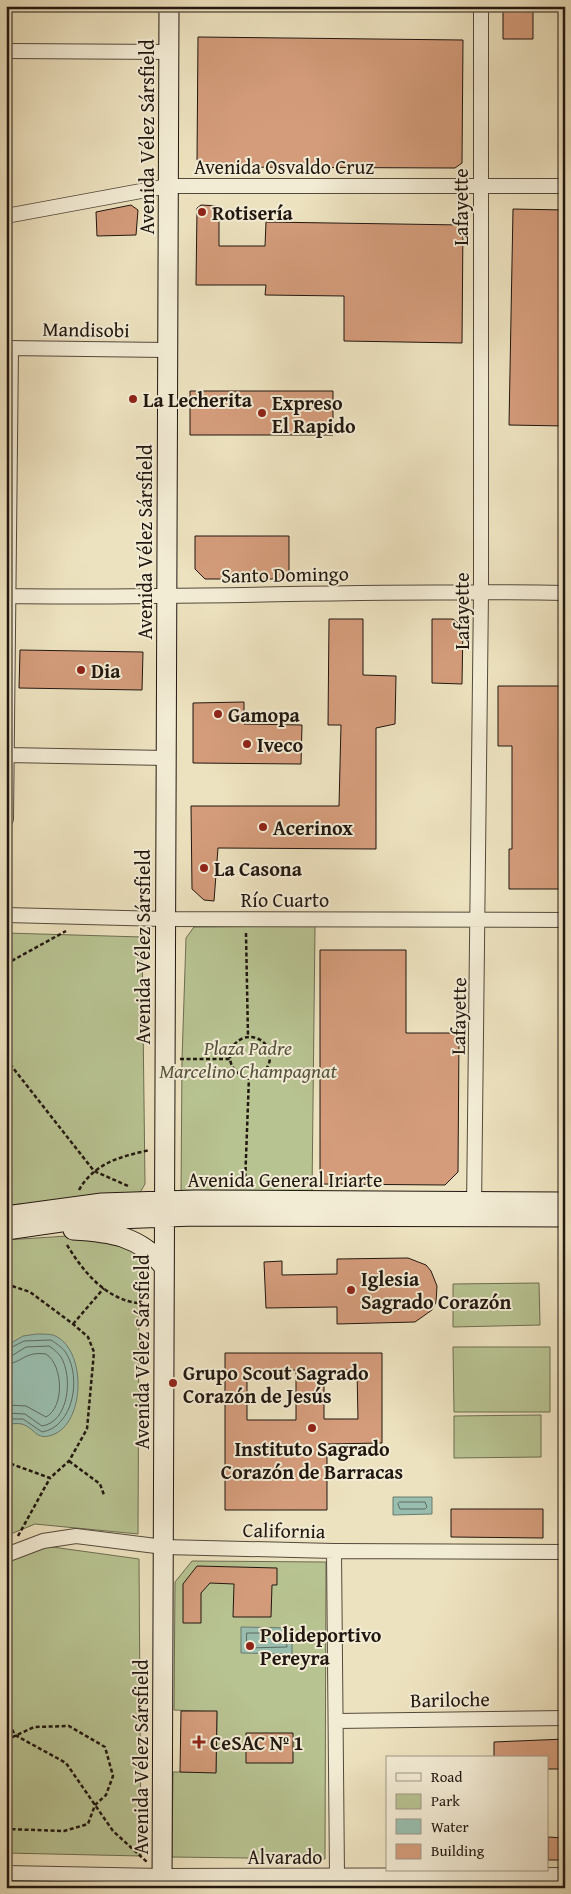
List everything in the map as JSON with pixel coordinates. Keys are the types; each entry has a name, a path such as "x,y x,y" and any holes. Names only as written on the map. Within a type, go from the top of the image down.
{"main road":[{"name":"Avenida Vélez Sársfield","path":"162,1882 164,919 167,596 166,350 169,6"},
{"name":"Avenida General Iriarte","path":"10,1225 68,1221 245,1201 474,1210 565,1217"},
{"name":"Avenida General Iriarte","path":"10,1225 74,1207 102,1203 137,1202 164,1209 474,1210 565,1202"},
{"path":"10,1225 67,1229 109,1235 136,1242 153,1254 164,1267"}],"street":[{"name":"Lafayette","path":"474,1210 479,919 481,591 481,6"},
{"path":"6,51 169,52"},
{"name":"Avenida Osvaldo Cruz","path":"6,216 168,186 565,186"},
{"path":"6,819 9,348"},
{"name":"Mandisobi","path":"9,348 166,350"},
{"name":"Santo Domingo","path":"7,596 167,596 481,591 565,593"},
{"path":"7,755 166,758"},
{"name":"Río Cuarto","path":"6,915 164,919 565,920"},
{"name":"California","path":"10,1554 43,1541 76,1536 164,1547 334,1551 565,1552"},
{"path":"334,1551 337,1876"},
{"name":"Bariloche","path":"336,1721 565,1718"},
{"name":"Alvarado","path":"6,1873 162,1882 337,1876 565,1875"}],"path":[{"path":"247,919 248,1037"},
{"path":"6,964 72,928"},
{"path":"248,1037 261,1041 266,1046 270,1060 267,1068 261,1074 249,1077 237,1073 230,1059 234,1044 248,1037"},
{"path":"6,1058 94,1171 136,1190 137,1202"},
{"path":"164,1059 230,1059"},
{"path":"245,1201 249,1077"},
{"path":"74,1207 79,1190 86,1178 94,1171 123,1156 164,1147"},
{"path":"67,1229 67,1244 80,1266 116,1298 139,1304 163,1304"},
{"path":"6,1284 30,1292 73,1324 88,1337 94,1352 87,1429 69,1461 50,1478 20,1530 10,1554"},
{"path":"73,1324 104,1288"},
{"path":"69,1461 100,1484 104,1495"},
{"path":"6,1462 50,1478"},
{"path":"6,1718 15,1735 66,1763 113,1831 162,1882"},
{"path":"6,1740 34,1727 69,1726 105,1747 113,1776 106,1795 95,1805 88,1824 64,1831 6,1829"}],"green space":[{"name":"Plaza Padre Marcelino Champagnat","path":"315,926 312,1194 181,1195 182,1060 186,938 194,927"},
{"path":"6,933 142,937 145,1184 138,1196 6,1205"},
{"path":"83,1235 138,1251 142,1260 139,1304 138,1534 35,1524 6,1536 6,1240"},
{"path":"539,1283 540,1325 453,1327 453,1284"},
{"path":"453,1347 550,1347 550,1412 454,1412"},
{"path":"541,1415 541,1457 454,1458 454,1416"},
{"path":"38,1545 139,1559 141,1856 6,1853 6,1557"},
{"name":"Polideportivo Pereyra","path":"192,1561 326,1562 325,1859 172,1857 173,1772 216,1772 217,1712 174,1710 175,1582"}],"water":[{"path":"37,1334 53,1335 64,1342 72,1354 77,1369 76,1402 71,1416 63,1428 47,1436 39,1435 22,1424 6,1424 6,1346 23,1336"},
{"path":"393,1497 432,1497 432,1514 393,1515"},
{"path":"241,1627 292,1628 292,1654 241,1653"}],"building":[{"path":"503,6 533,6 533,39 503,39"},
{"path":"198,37 463,40 462,163 455,168 205,167 197,160"},
{"path":"131,205 138,210 136,235 97,236 96,212"},
{"path":"201,205 219,206 219,246 265,246 266,222 463,225 462,343 344,341 344,296 265,295 266,285 196,285 197,208"},
{"path":"513,209 565,210 565,426 509,425"},
{"name":"Expreso El Rapido","path":"190,391 333,391 333,435 190,435"},
{"path":"195,536 289,536 289,579 205,579 195,569"},
{"path":"329,619 363,619 363,675 396,676 395,724 376,728 376,849 218,848 214,901 204,900 192,889 191,806 339,806 341,725 328,725"},
{"path":"432,619 453,619 463,627 462,684 432,683"},
{"name":"Dia","path":"20,650 143,652 142,690 19,688"},
{"path":"498,686 565,686 565,889 509,889 509,849 512,849 512,746 498,746"},
{"name":"Iveco","path":"244,702 244,724 302,725 301,764 193,763 193,703"},
{"path":"320,950 406,950 406,1033 459,1033 458,1172 445,1185 320,1184"},
{"name":"Iglesia Sagrado Corazón","path":"408,1258 426,1265 431,1271 437,1286 436,1302 432,1310 415,1322 337,1324 337,1307 266,1308 264,1262 282,1261 282,1275 337,1274 337,1259"},
{"path":"225,1353 382,1353 382,1443 327,1444 327,1510 225,1510","holes":["296,1370 296,1420 247,1420 247,1371","324,1370 357,1370 358,1419 324,1419"]},
{"path":"451,1509 543,1509 543,1538 451,1537"},
{"path":"197,1566 277,1568 277,1585 272,1585 271,1617 233,1617 234,1584 210,1583 201,1593 201,1623 183,1623 183,1584"},
{"name":"CeSAC Nº 1","path":"181,1711 217,1711 216,1773 180,1772"},
{"path":"246,1733 293,1733 293,1763 246,1763"},
{"path":"565,1739 565,1769 548,1769 548,1756 494,1756 494,1742"},
{"path":"548,1837 563,1838 565,1860 548,1860"}],"place":[{"name":"Rotisería","path":"202,212"},
{"name":"La Lecherita","path":"133,399"},
{"name":"Expreso El Rapido","path":"262,413"},
{"name":"Dia","path":"81,670"},
{"name":"Gamopa","path":"218,714"},
{"name":"Iveco","path":"247,744"},
{"name":"Acerinox","path":"263,827"},
{"name":"La Casona","path":"204,868"},
{"name":"Iglesia Sagrado Corazón","path":"351,1290"},
{"name":"Grupo Scout Sagrado Corazón de Jesús","path":"173,1383"},
{"name":"Instituto Sagrado Corazón de Barracas","path":"312,1428"},
{"name":"Polideportivo Pereyra","path":"250,1646"},
{"name":"CeSAC Nº 1","path":"199,1742"}]}
